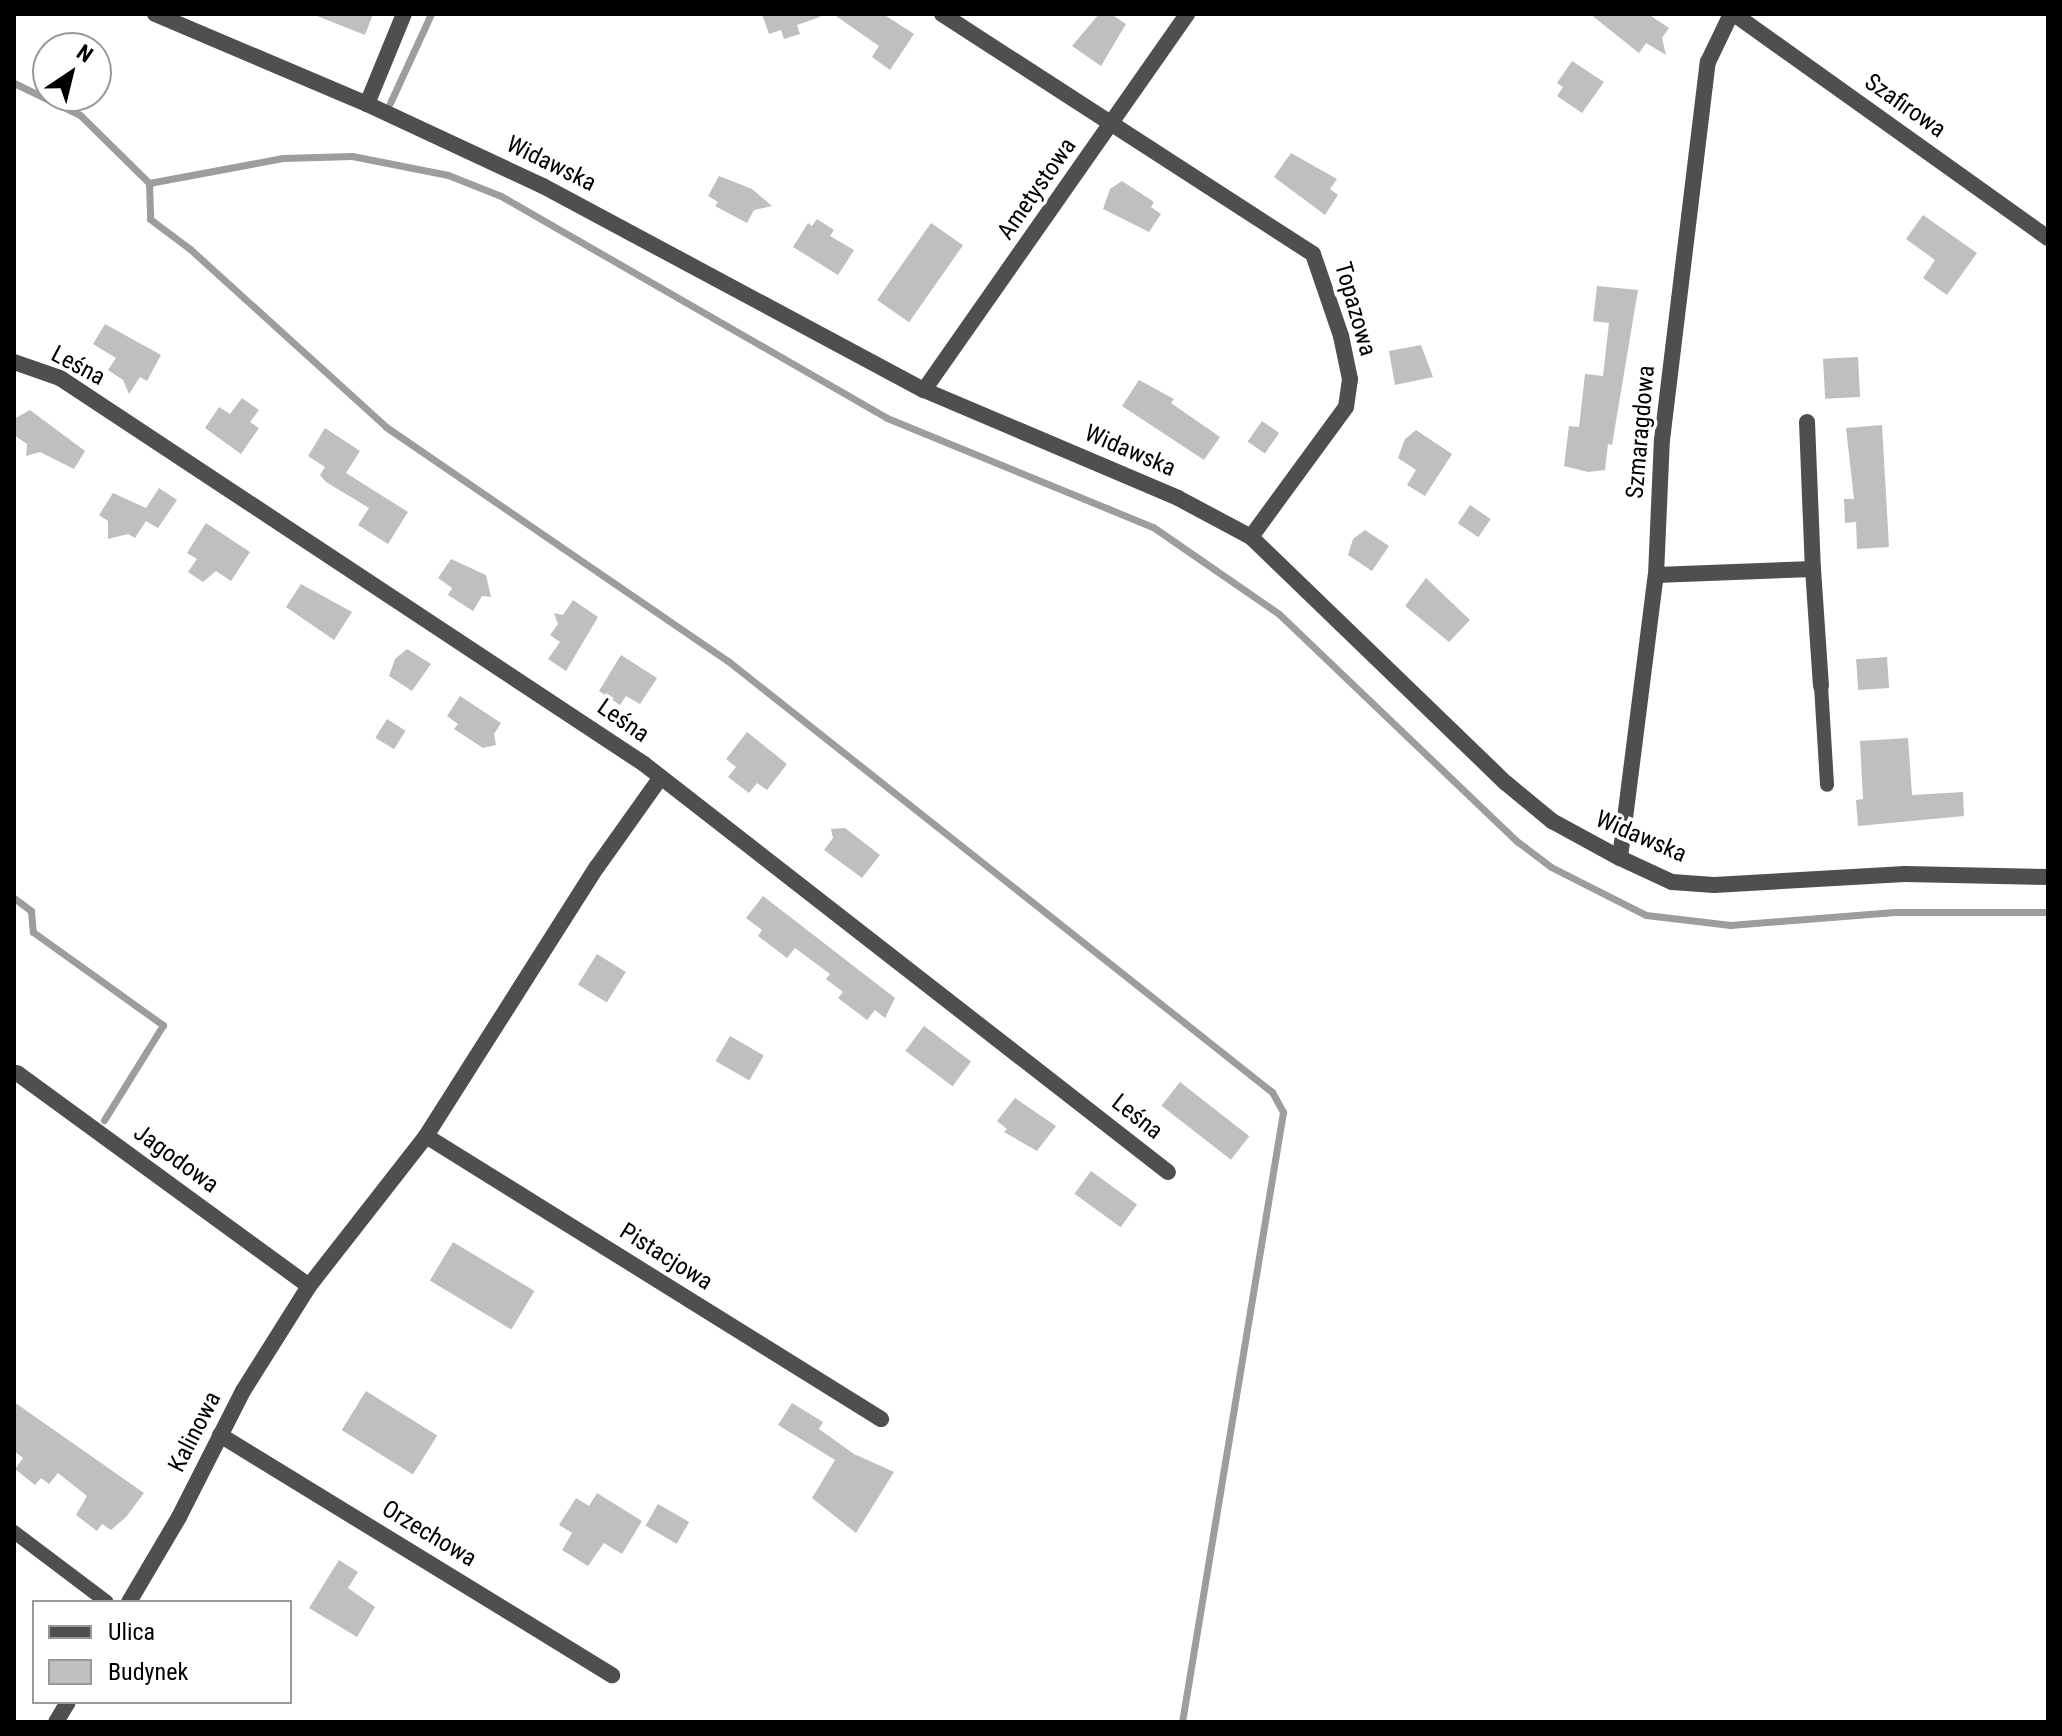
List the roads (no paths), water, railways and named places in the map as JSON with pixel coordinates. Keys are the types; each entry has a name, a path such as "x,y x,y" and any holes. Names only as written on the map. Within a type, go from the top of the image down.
{"street":[{"name":"Widawska","path":"155,14 367,104 708,270 924,390 1178,498 1251,537 1506,783 1552,821 1672,882 1714,885 1905,874 2048,877"},
{"path":"367,104 404,14"},
{"name":"Topazowa","path":"942,14 1313,254 1329,290 1350,379 1346,407 1251,537"},
{"name":"Ametystowa","path":"924,390 1187,14"},
{"name":"Szafirowa","path":"1732,14 2048,238"},
{"name":"Szmaragdowa","path":"1620,858 1656,575 1662,440 1708,62 1732,14"},
{"name":"Leśna","path":"14,362 60,378 661,777 1168,1172"},
{"path":"1807,422 1821,686"},
{"path":"1656,575 1813,569"},
{"name":"Kalinowa","path":"130,1600 220,1435 309,1286 426,1136 597,867 661,777"},
{"name":"Jagodowa","path":"16,1072 309,1286"},
{"name":"Pistacjowa","path":"426,1136 881,1419"},
{"name":"Orzechowa","path":"220,1435 612,1675"},
{"path":"56,1722 67,1704"}],"lane":[{"path":"1821,686 1827,785"},
{"path":"14,1532 104,1600"}],"waterway":[{"path":"390,103 431,14"},
{"path":"14,83 80,115 149,183 283,158 352,156 448,175 501,196 887,418 1153,527 1279,614 1518,842 1551,867 1646,915 1730,925 1894,912 2048,912"},
{"path":"149,183 150,219 190,249 386,427 728,661 1272,1092 1283,1112 1182,1722"},
{"path":"14,898 31,911 33,932 163,1025 104,1120"}]}
